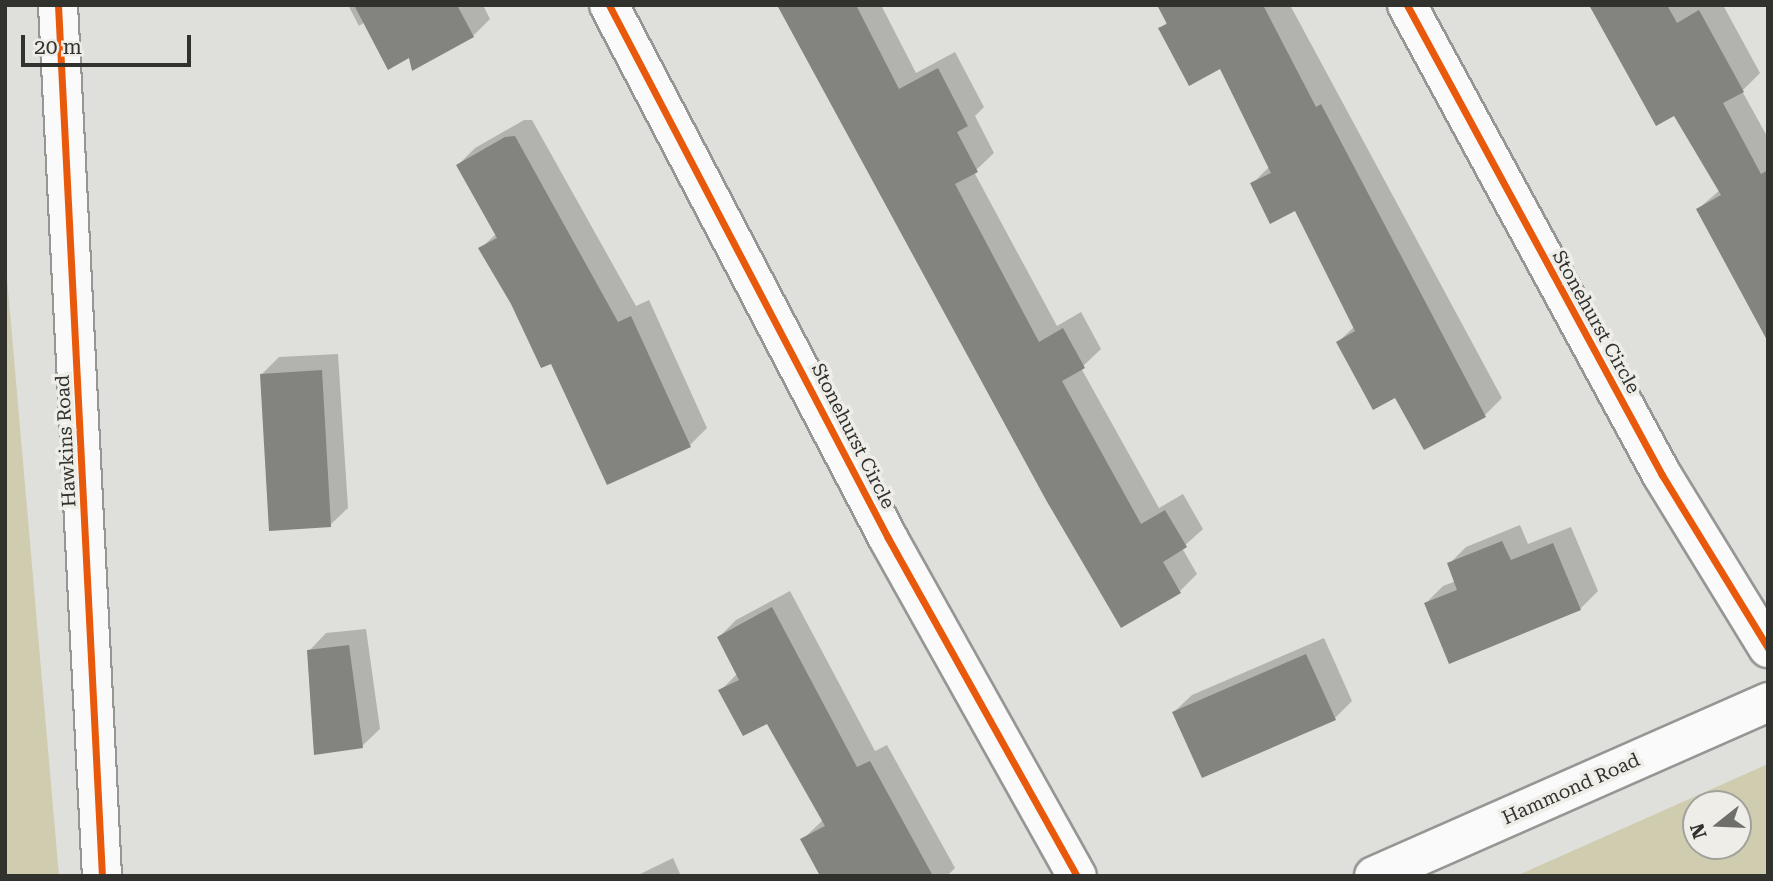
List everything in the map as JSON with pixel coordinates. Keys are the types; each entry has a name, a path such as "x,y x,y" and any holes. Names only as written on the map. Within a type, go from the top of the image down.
{"street":[{"name":"Hawkins Road","path":"58,5 102,876"},
{"name":"Stonehurst Circle","path":"609,5 888,538 1077,876"},
{"name":"Stonehurst Circle","path":"1407,5 1662,475 1768,648"},
{"name":"Hammond Road","path":"1374,876 1768,702"}],"shaded area":[{"path":"5,255 59,876 5,876"},
{"path":"1768,764 1768,876 1516,876 1682,802 1682,860 1752,860 1752,790 1710,790"}],"building":[{"path":"354,5 457,5 474,37 412,71 409,58 388,70"},
{"path":"777,5 856,5 899,89 938,68 968,126 957,132 978,172 955,184 1039,342 1063,328 1085,368 1062,381 1141,524 1165,510 1187,547 1163,562 1181,593 1121,628 1046,500"},
{"path":"1157,5 1263,5 1316,107 1321,104 1486,417 1424,450 1395,398 1373,410 1336,342 1355,331 1295,211 1270,224 1250,183 1271,173 1220,69 1189,86 1158,28 1167,24"},
{"path":"1589,5 1667,5 1677,23 1699,10 1744,92 1723,103 1761,174 1768,170 1768,342 1696,209 1721,195 1674,116 1656,126"},
{"path":"515,136 618,322 631,316 691,447 607,485 551,364 541,368 511,304 478,248 497,238 456,165 505,137"},
{"path":"322,370 331,527 269,531 260,374"},
{"path":"1502,541 1511,560 1553,543 1581,610 1449,664 1424,603 1457,590 1447,563"},
{"path":"772,607 857,767 870,761 933,876 820,876 800,839 825,826 767,724 743,736 718,690 739,680 717,637"},
{"path":"349,645 363,748 314,755 307,650"},
{"path":"1306,654 1336,720 1202,778 1172,712"}],"cycle path":[{"path":"58,5 102,876"},
{"path":"609,5 888,538 1077,876"},
{"path":"1407,5 1662,475 1768,648"}]}
